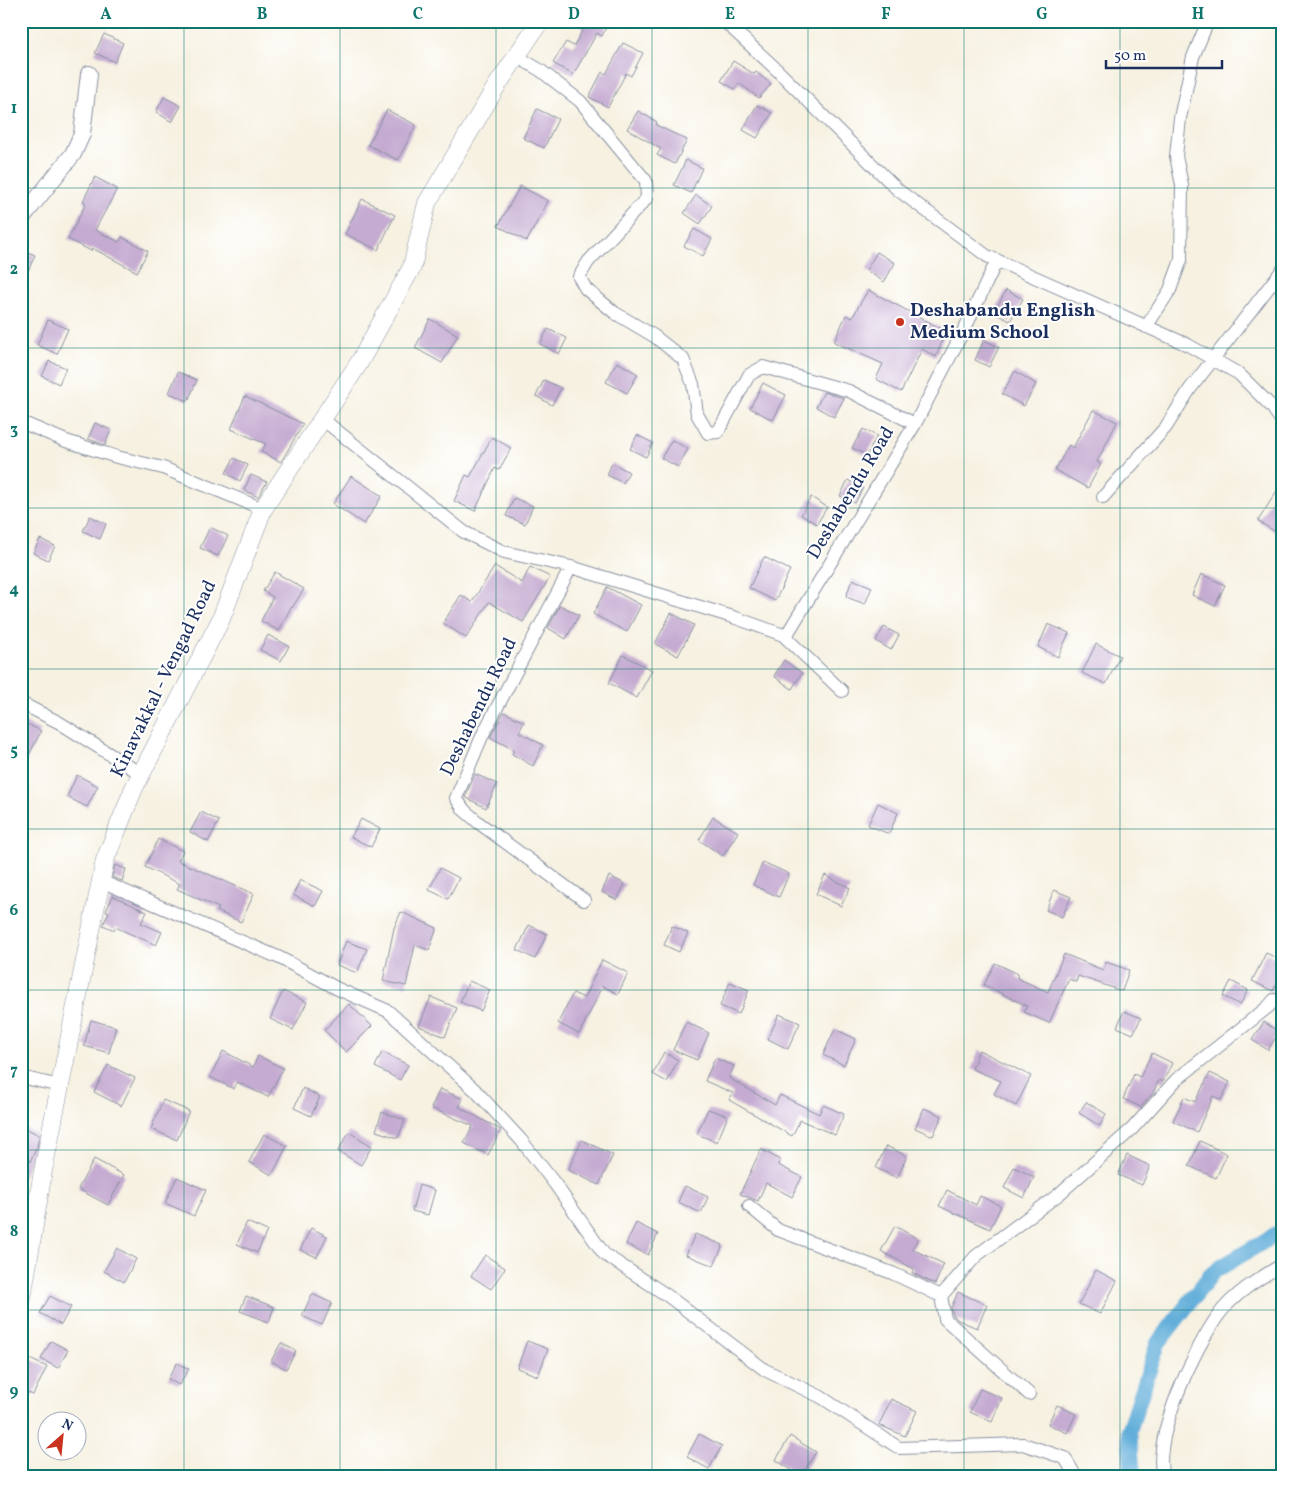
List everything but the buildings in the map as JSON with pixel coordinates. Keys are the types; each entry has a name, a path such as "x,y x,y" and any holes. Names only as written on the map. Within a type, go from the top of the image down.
{"main road":[{"name":"Kinavakkal - Vengad Road","path":"21,1304 60,1086 105,860 141,774 221,619 263,509 321,418 359,363 412,267 426,203 496,87 540,21"}],"street":[{"path":"724,21 775,68 898,190 987,256 1188,345 1239,374 1272,407 1283,423"},
{"path":"1146,326 1170,290 1181,260 1182,185 1176,156 1180,118 1194,57 1208,21"},
{"name":"Deshabendu Road","path":"516,56 540,70 580,101 646,181 647,198 588,262 579,277 586,289 615,313 654,336 683,359 693,384 696,414 708,433 718,432 749,375 763,367 849,391 915,424 799,619 790,633 784,636"},
{"path":"21,218 72,154 82,134 89,74"},
{"path":"915,424 968,322 996,260"},
{"path":"1104,497 1166,427 1212,359 1283,269"},
{"path":"321,418 464,532 504,552 571,567 736,618 784,636 842,691"},
{"path":"21,422 66,441 117,457 163,468 263,509"},
{"name":"Deshabendu Road","path":"571,567 483,734 456,798 464,810 479,823 584,900"},
{"path":"21,703 60,723 141,774"},
{"path":"101,881 280,958 338,989 388,1011 475,1090 521,1140 555,1184 604,1254 668,1296 765,1370 821,1397 899,1448 1023,1444 1065,1458 1076,1477"},
{"path":"941,1296 976,1256 1058,1195 1132,1129 1176,1080 1268,1007 1274,1000 1283,1004"},
{"path":"21,1077 60,1086"},
{"path":"749,1206 778,1230 892,1273 941,1296"},
{"path":"1162,1477 1159,1464 1168,1418 1190,1368 1218,1316 1251,1284 1283,1264"},
{"path":"941,1296 945,1319 1029,1394"}],"waterway":[{"path":"1133,1477 1129,1431 1158,1343 1213,1272 1283,1230"}],"place":[{"name":"Deshabandu English Medium School","path":"900,322"}]}
